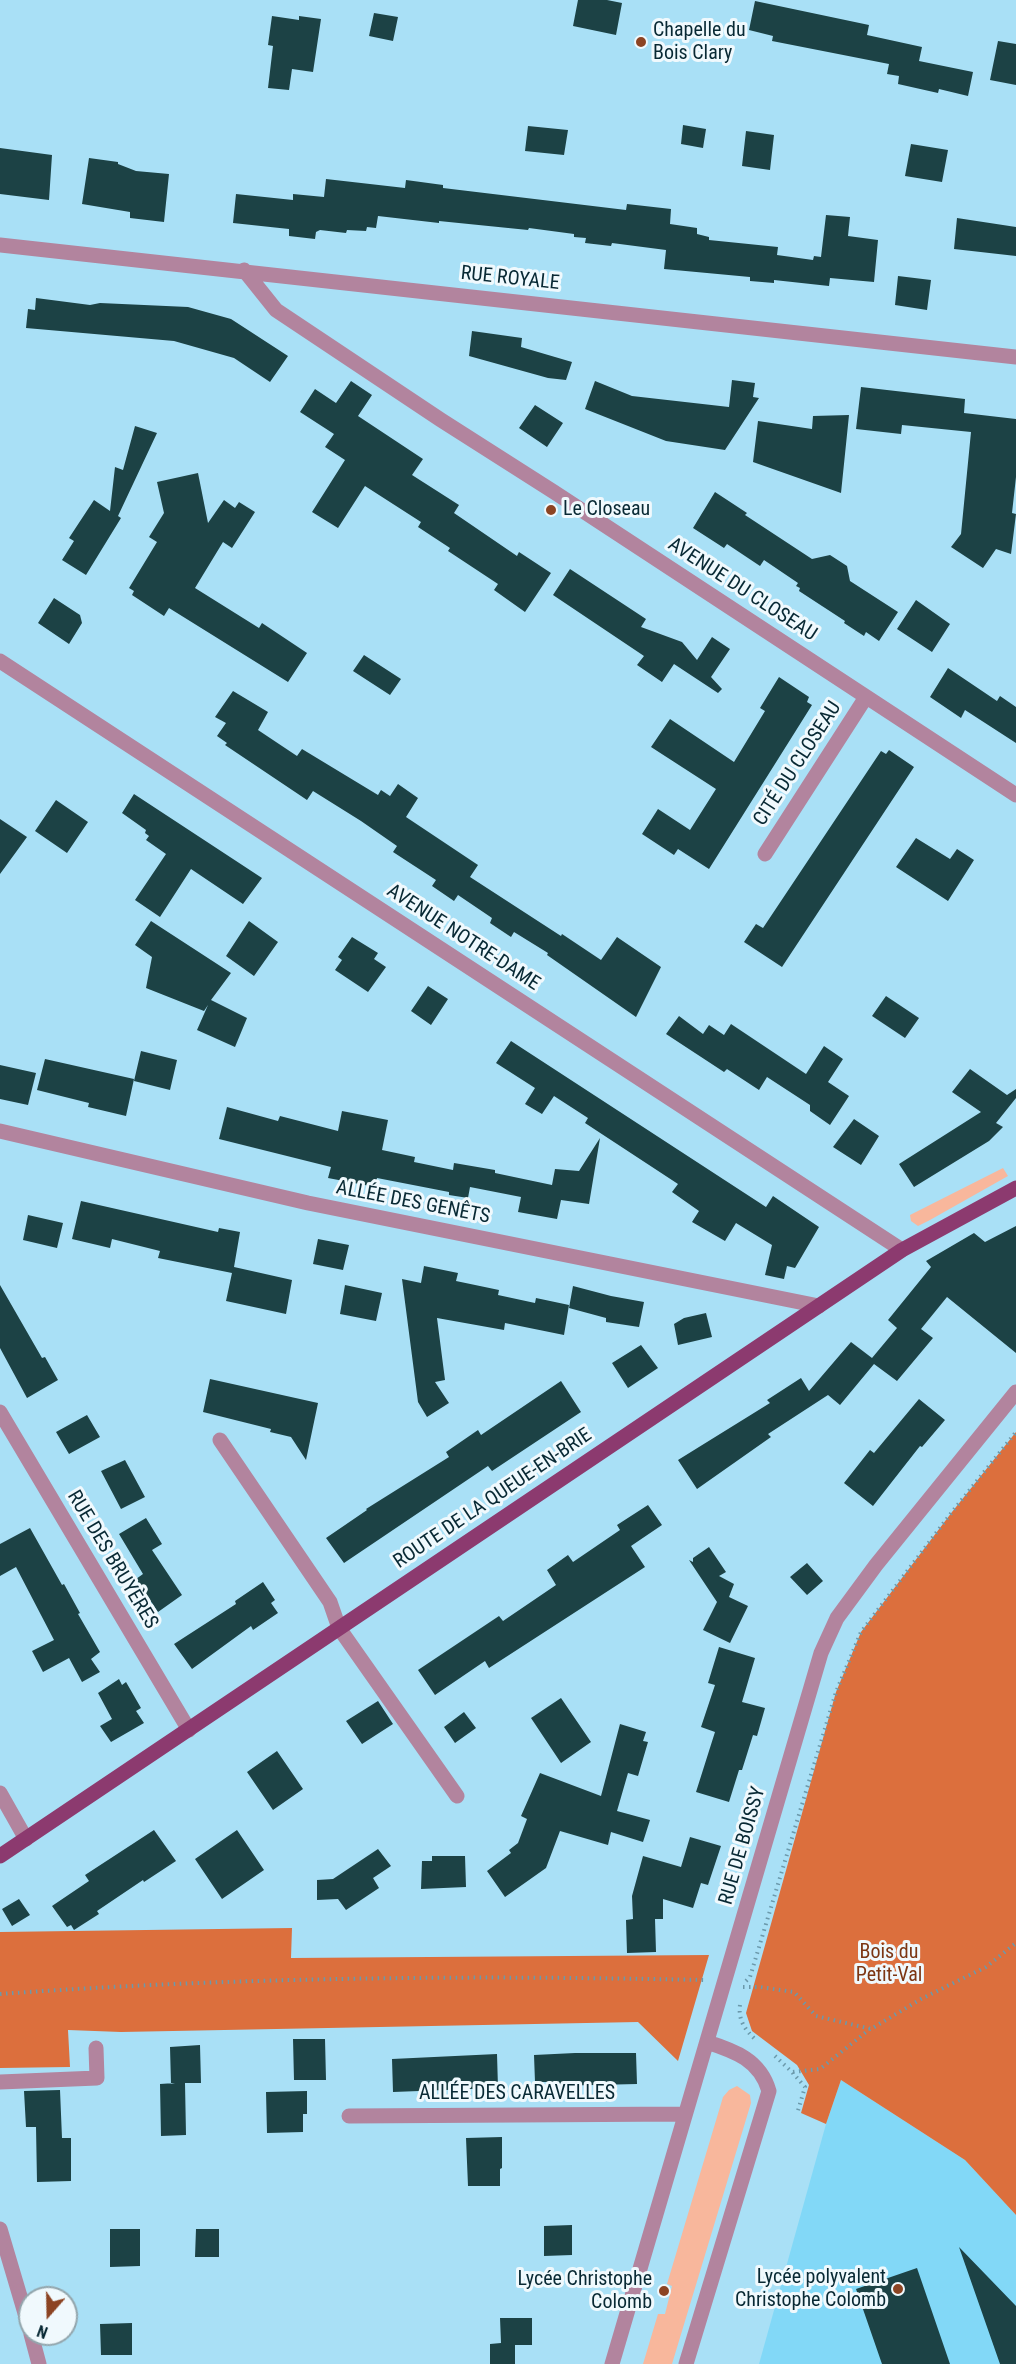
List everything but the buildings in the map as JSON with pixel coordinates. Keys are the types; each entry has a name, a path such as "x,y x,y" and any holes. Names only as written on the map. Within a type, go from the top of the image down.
{"main road":[{"name":"ROUTE DE LA QUEUE-EN-BRIE","path":"0,1856 902,1250 1016,1188"}],"street":[{"name":"RUE ROYALE","path":"0,245 244,270 1016,357"},
{"name":"AVENUE DU CLOSEAU","path":"244,270 276,310 1016,795"},
{"name":"AVENUE NOTRE-DAME","path":"0,661 902,1250"},
{"name":"CITÉ DU CLOSEAU","path":"765,854 866,697"},
{"name":"ALLÉE DES GENÊTS","path":"0,1131 308,1203 819,1306"},
{"name":"RUE DE BOISSY","path":"612,2364 810,1685 837,1618 876,1565 1016,1392"},
{"name":"RUE DES BRUYÈRES","path":"0,1412 189,1730"},
{"path":"220,1440 330,1602 339,1628 457,1796"},
{"path":"0,1793 26,1839"},
{"path":"686,2364 769,2091 765,2077 749,2060 730,2049 707,2042"},
{"path":"0,2082 97,2078 96,2048"},
{"name":"ALLÉE DES CARAVELLES","path":"349,2116 685,2114"},
{"path":"0,2229 3,2249 18,2293"},
{"path":"34,2346 39,2364"}],"path":[{"path":"757,2041 748,2033 739,2016 742,1987 750,1977 836,1692 861,1632 1016,1432"},
{"path":"792,2072 820,2069 871,2029 921,1999 986,1967 1016,1943"},
{"path":"0,1994 113,1986 284,1979 704,1980"},
{"path":"742,1987 794,1992 816,2016 871,2029"},
{"path":"766,2049 805,2087 797,2114"}],"shaded area":[{"path":"1003,1168 1008,1176 918,1226 911,1221 910,1215"},
{"name":"Lycée polyvalent Christophe Colomb","path":"841,2080 965,2160 1016,2215 1016,2364 759,2364 826,2124"},
{"path":"737,2086 750,2095 751,2103 672,2364 643,2364 658,2314 665,2314 672,2286 667,2284 723,2097"}],"green space":[{"name":"Bois du Petit-Val","path":"1016,1432 1016,2215 965,2160 841,2080 826,2124 801,2113 809,2085 797,2065 752,2031 746,2013 836,1692 861,1632"},
{"path":"292,1928 291,1958 709,1955 678,2061 638,2022 121,2032 68,2030 70,2067 0,2068 0,1932"}],"place":[{"name":"Chapelle du Bois Clary","path":"641,42"},
{"name":"Le Closeau","path":"551,510"},
{"name":"Lycée polyvalent Christophe Colomb","path":"898,2289"},
{"name":"Lycée Christophe Colomb","path":"664,2291"}]}
